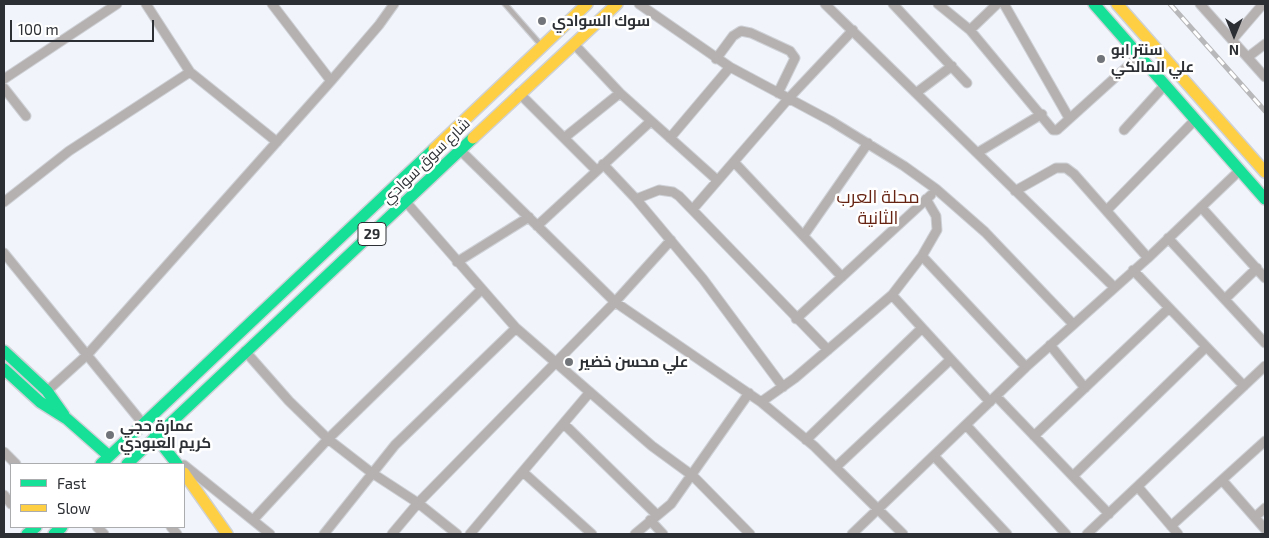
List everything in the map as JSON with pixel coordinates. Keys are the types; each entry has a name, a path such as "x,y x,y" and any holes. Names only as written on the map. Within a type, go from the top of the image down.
{"main road":[{"name":"شارع سوق سوادي","path":"105,460 587,4"},
{"name":"شارع سوق سوادي","path":"129,463 245,351 406,202 519,92 617,4"},
{"path":"1094,4 1265,199"},
{"path":"1107,19 1119,5 1265,172"},
{"path":"542,46 555,61"},
{"path":"4,351 47,391 67,419 105,460"},
{"path":"4,369 40,402 67,419"},
{"path":"155,436 174,459"},
{"path":"185,474 227,534"}],"street":[{"path":"4,79 117,4"},
{"path":"146,4 190,72 276,142"},
{"path":"272,4 331,81"},
{"path":"47,391 87,354 331,81 379,26 394,4"},
{"path":"639,4 730,67 868,143 936,189 985,232 1073,324"},
{"path":"825,4 1114,287"},
{"path":"938,4 970,30 1042,114 1053,130 1057,130 1139,56"},
{"path":"970,30 997,4"},
{"path":"1004,4 1069,118"},
{"path":"1200,4 1265,77"},
{"path":"1232,40 1262,4"},
{"path":"896,5 968,83"},
{"path":"693,209 788,98 852,30"},
{"path":"716,58 733,36 741,31 750,33 790,51 795,58 778,92"},
{"path":"574,44 620,93 718,180"},
{"path":"1248,57 1265,44"},
{"path":"916,94 952,66"},
{"path":"670,138 730,67"},
{"path":"4,202 69,151 190,72"},
{"path":"1124,130 1164,86"},
{"path":"4,89 26,116"},
{"path":"519,92 564,138 636,199 703,279 783,387"},
{"path":"564,138 620,93"},
{"path":"977,153 1042,114"},
{"path":"1107,210 1195,120"},
{"path":"537,226 651,121"},
{"path":"804,236 868,143"},
{"path":"459,149 615,302 761,402 806,440 903,534"},
{"path":"734,162 842,277"},
{"path":"1015,191 1056,168 1066,168 1074,174 1107,210 1148,258"},
{"path":"852,534 1026,367 1148,258 1239,171"},
{"path":"796,319 936,189"},
{"path":"636,199 659,190 666,190 680,196 796,319 828,350"},
{"path":"761,402 783,387 892,296 934,237 938,223 926,199"},
{"path":"406,202 516,328 554,363 652,446 693,476 750,534"},
{"path":"1201,207 1265,278"},
{"path":"457,262 529,217"},
{"path":"1168,238 1265,343"},
{"path":"392,534 418,503 615,302 671,240"},
{"path":"4,253 144,425"},
{"path":"922,256 1026,367"},
{"path":"1225,300 1257,268"},
{"path":"1133,270 1244,386"},
{"path":"253,520 328,439 481,290"},
{"path":"892,296 950,360 1034,436 1109,514"},
{"path":"1034,436 1169,308"},
{"path":"324,534 395,445 516,328"},
{"path":"806,440 921,329"},
{"path":"1050,345 1085,388"},
{"path":"1072,476 1206,347"},
{"path":"245,351 289,401 328,439 372,473 418,503 457,534"},
{"path":"836,468 950,360"},
{"path":"1087,534 1265,368"},
{"path":"470,534 590,392"},
{"path":"635,534 671,504 693,476 749,393"},
{"path":"564,424 654,517 663,534"},
{"path":"966,425 1066,534"},
{"path":"1171,526 1265,441"},
{"path":"4,452 15,463"},
{"path":"934,456 1007,534"},
{"path":"185,467 270,534"},
{"path":"523,472 592,534"},
{"path":"1222,480 1265,529"},
{"path":"1138,487 1178,534"},
{"path":"1255,517 1265,508"}],"lane":[{"path":"505,4 542,46"}],"railway":[{"path":"1170,4 1265,111"}],"traffic: fast":[{"path":"1094,4 1265,199"},
{"path":"128,463 473,138"},
{"path":"102,463 434,149"},
{"path":"4,351 47,391 64,415"},
{"path":"4,369 40,402 67,419 109,456"},
{"path":"155,436 176,463"},
{"path":"27,534 35,528"},
{"path":"54,534 61,528"}],"traffic: slow":[{"path":"434,149 587,4"},
{"path":"473,138 617,4"},
{"path":"1117,4 1265,172"},
{"path":"185,474 227,534"}],"place":[{"name":"سوك السوادي","path":"542,21"},
{"name":"سنتر ابو علي المالكي","path":"1101,59"},
{"name":"علي محسن خضير","path":"569,362"},
{"name":"عمارة حجي كريم العبودي","path":"110,435"}],"district":[{"name":"محلة العرب الثانية","path":"878,207"}]}
